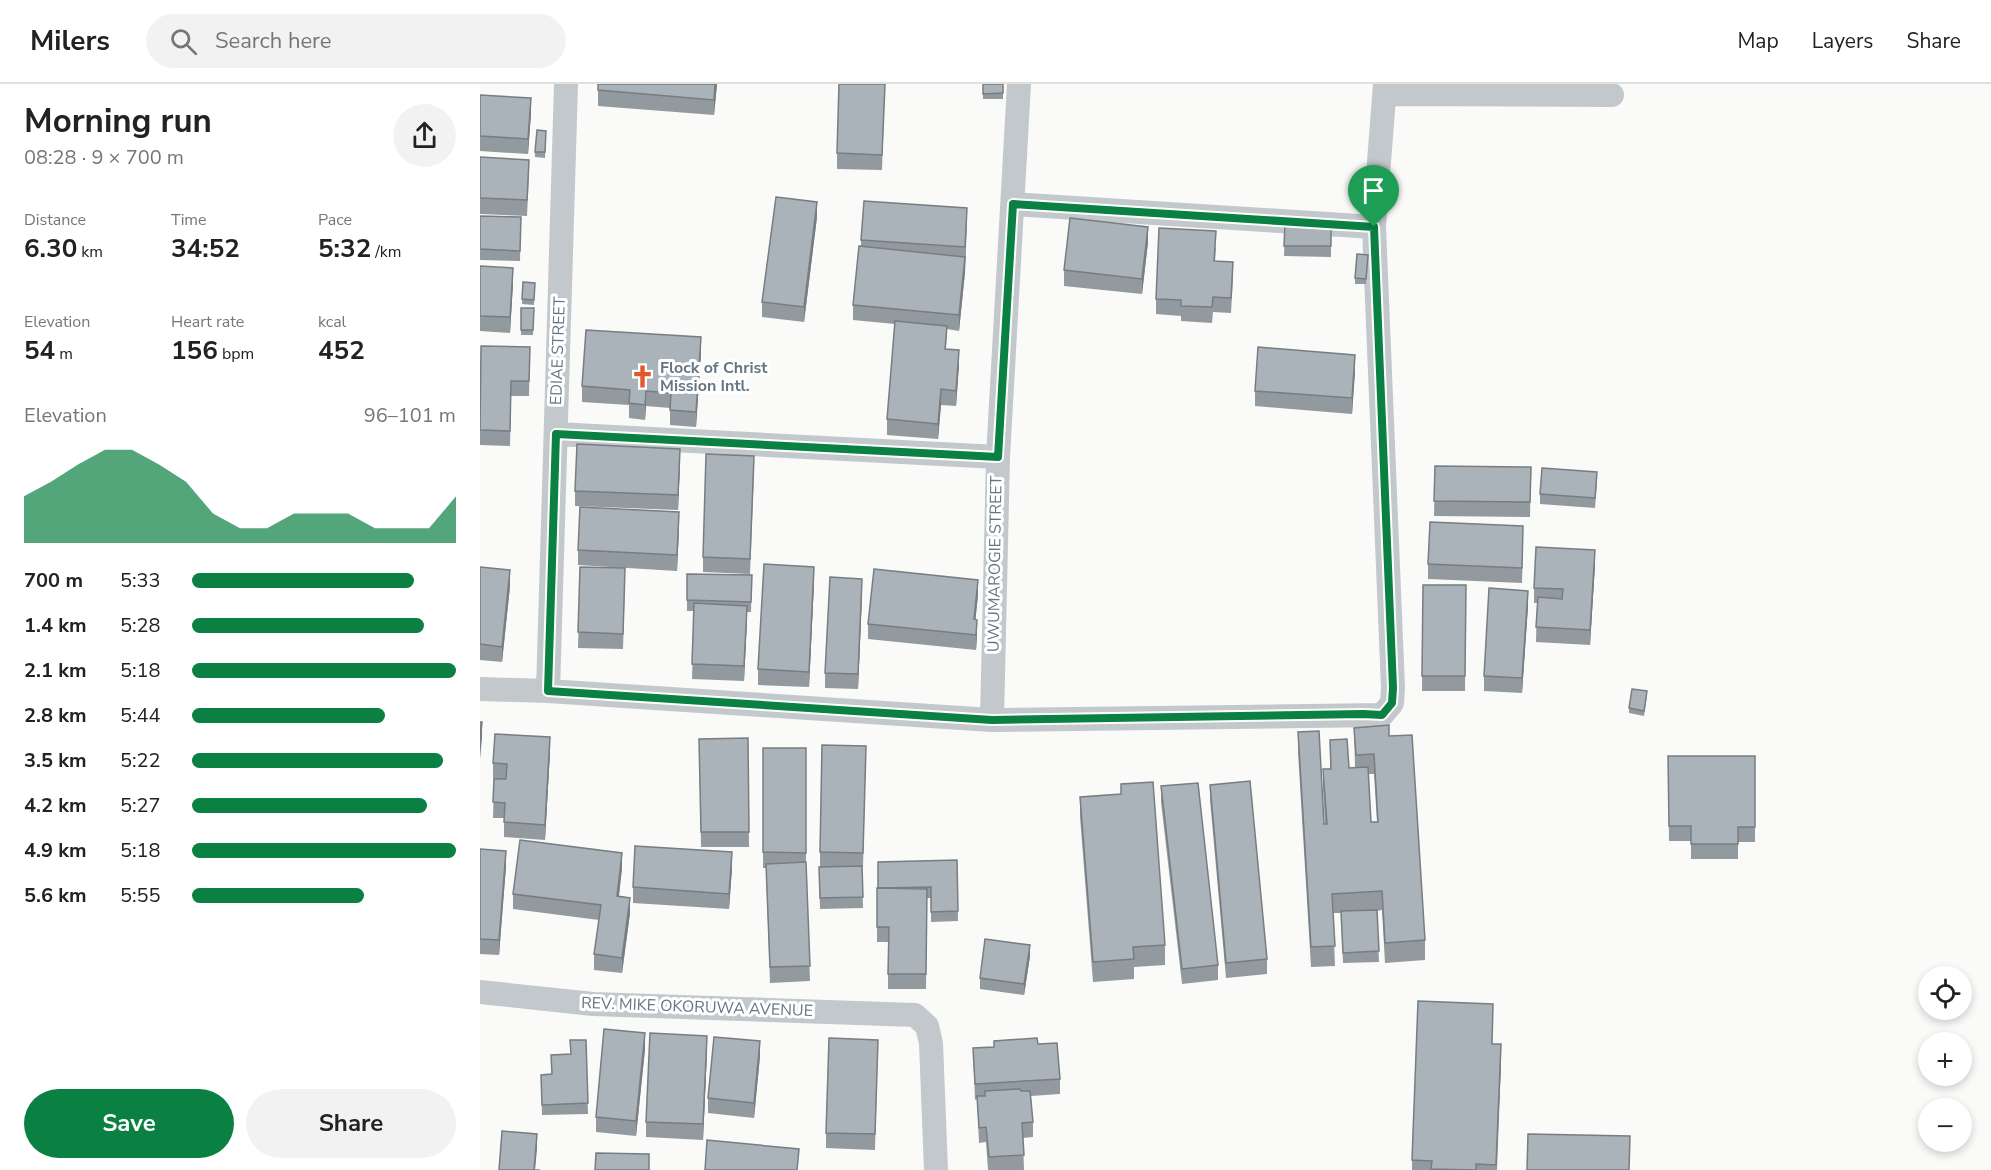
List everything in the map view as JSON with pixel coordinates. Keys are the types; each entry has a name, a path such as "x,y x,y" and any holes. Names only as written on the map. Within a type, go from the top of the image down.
{"street":[{"name":"EDIAE STREET","path":"548,691 566,84"},
{"name":"UWUMAROGIE STREET","path":"992,720 998,457 1019,84"},
{"path":"480,689 548,691 992,720 1382,715 1392,703 1393,688 1374,227 1385,89 1612,95"},
{"path":"1013,204 1374,227"},
{"path":"556,434 998,457"},
{"name":"REV. MIKE OKORUWA AVENUE","path":"480,992 593,1004 915,1016 927,1026 931,1043 936,1170"}],"building":[{"path":"598,84 715,84 714,100 598,90"},
{"path":"839,84 885,84 882,155 837,153"},
{"path":"983,84 1003,84 1003,93 983,94"},
{"path":"480,95 531,98 528,139 480,136"},
{"path":"537,130 546,131 545,152 535,152"},
{"path":"480,157 529,160 527,200 480,198"},
{"path":"776,197 817,202 804,307 762,302"},
{"path":"864,201 967,208 965,247 861,240"},
{"path":"480,216 521,217 520,251 480,249"},
{"path":"1070,218 1148,227 1142,279 1064,270"},
{"path":"1285,224 1331,224 1331,246 1284,246"},
{"path":"1159,228 1216,231 1214,261 1233,262 1231,298 1213,297 1212,307 1181,306 1181,300 1156,299"},
{"path":"859,246 965,257 959,315 853,305"},
{"path":"1357,254 1368,255 1366,279 1355,278"},
{"path":"480,266 513,268 510,317 480,316"},
{"path":"523,282 535,283 534,300 522,299"},
{"path":"521,308 534,308 533,330 521,330"},
{"path":"895,321 947,326 945,349 959,350 956,391 941,389 938,424 887,419"},
{"name":"Flock of Christ Mission Intl.","path":"586,330 701,337 696,412 670,410 671,393 646,391 645,405 629,403 630,390 582,386"},
{"path":"481,346 530,347 529,381 511,381 510,431 480,430"},
{"path":"1258,347 1355,355 1352,398 1255,391"},
{"path":"577,444 680,449 678,495 575,491"},
{"path":"706,454 754,456 750,559 703,557"},
{"path":"1435,466 1531,467 1530,502 1434,501"},
{"path":"1542,468 1597,472 1595,498 1540,494"},
{"path":"580,507 679,512 677,555 578,550"},
{"path":"1430,522 1523,526 1522,568 1428,564"},
{"path":"1536,547 1595,550 1590,630 1536,627 1538,597 1562,599 1563,589 1534,588"},
{"path":"764,564 814,567 809,672 758,669"},
{"path":"480,567 510,570 502,647 480,644"},
{"path":"580,567 625,568 623,634 578,632"},
{"path":"874,569 978,580 974,619 977,620 976,635 868,624"},
{"path":"687,574 752,575 751,602 687,600"},
{"path":"830,577 862,579 858,674 825,673"},
{"path":"1423,585 1466,585 1465,676 1422,676"},
{"path":"1489,588 1528,591 1522,678 1484,676"},
{"path":"694,603 747,606 744,666 692,664"},
{"path":"1632,689 1647,691 1644,711 1629,708"},
{"path":"1389,725 1389,736 1412,735 1425,940 1385,943 1382,891 1332,894 1335,946 1311,947 1298,732 1319,731 1324,824 1327,824 1323,769 1331,769 1330,740 1347,739 1349,768 1368,767 1371,822 1378,822 1374,754 1356,755 1354,728"},
{"path":"495,734 550,737 545,825 504,822 505,803 493,802 494,779 506,779 507,764 493,763"},
{"path":"748,738 749,832 701,832 699,739"},
{"path":"822,745 866,746 863,853 820,852"},
{"path":"763,748 806,748 806,853 763,852"},
{"path":"1668,756 1755,756 1755,827 1738,827 1738,844 1691,844 1691,826 1669,826"},
{"path":"1250,781 1267,959 1226,963 1210,785"},
{"path":"1153,782 1165,945 1133,947 1134,959 1093,962 1080,797 1121,794 1121,784"},
{"path":"1198,783 1218,965 1182,969 1161,786"},
{"path":"520,840 622,853 617,896 630,898 622,958 594,954 601,905 513,894"},
{"path":"635,846 732,852 729,894 633,887"},
{"path":"480,849 506,851 499,940 480,939"},
{"path":"957,860 958,911 931,912 931,887 878,888 878,862"},
{"path":"806,862 810,966 770,967 766,864"},
{"path":"862,866 863,897 820,898 819,867"},
{"path":"877,888 927,889 926,974 888,974 889,927 877,927"},
{"path":"1377,910 1379,951 1343,953 1341,911"},
{"path":"985,939 1030,945 1024,984 980,978"},
{"path":"1418,1001 1493,1004 1492,1044 1501,1044 1496,1165 1476,1164 1476,1170 1431,1169 1432,1161 1412,1160"},
{"path":"604,1029 645,1033 636,1121 596,1117"},
{"path":"650,1033 707,1036 703,1124 646,1122"},
{"path":"714,1037 760,1041 754,1103 708,1098"},
{"path":"829,1038 878,1040 875,1134 826,1133"},
{"path":"1037,1038 1038,1044 1057,1043 1060,1079 975,1084 973,1048 994,1047 994,1041"},
{"path":"570,1040 586,1040 588,1103 542,1105 541,1075 552,1074 551,1055 571,1054"},
{"path":"1020,1089 1030,1091 1033,1122 1022,1123 1024,1155 989,1157 986,1127 979,1128 977,1096 985,1096 985,1091"},
{"path":"502,1131 537,1134 534,1170 499,1170"},
{"path":"1528,1134 1630,1136 1629,1170 1527,1170"},
{"path":"707,1140 799,1149 797,1170 705,1170"},
{"path":"596,1153 649,1154 649,1170 595,1170"}],"place":[{"name":"Flock of Christ Mission Intl.","path":"642,377"}],"route":[{"path":"1013,204 1374,227 1393,688 1392,703 1382,715 992,720 548,691 556,434 998,457 1013,204"}]}
